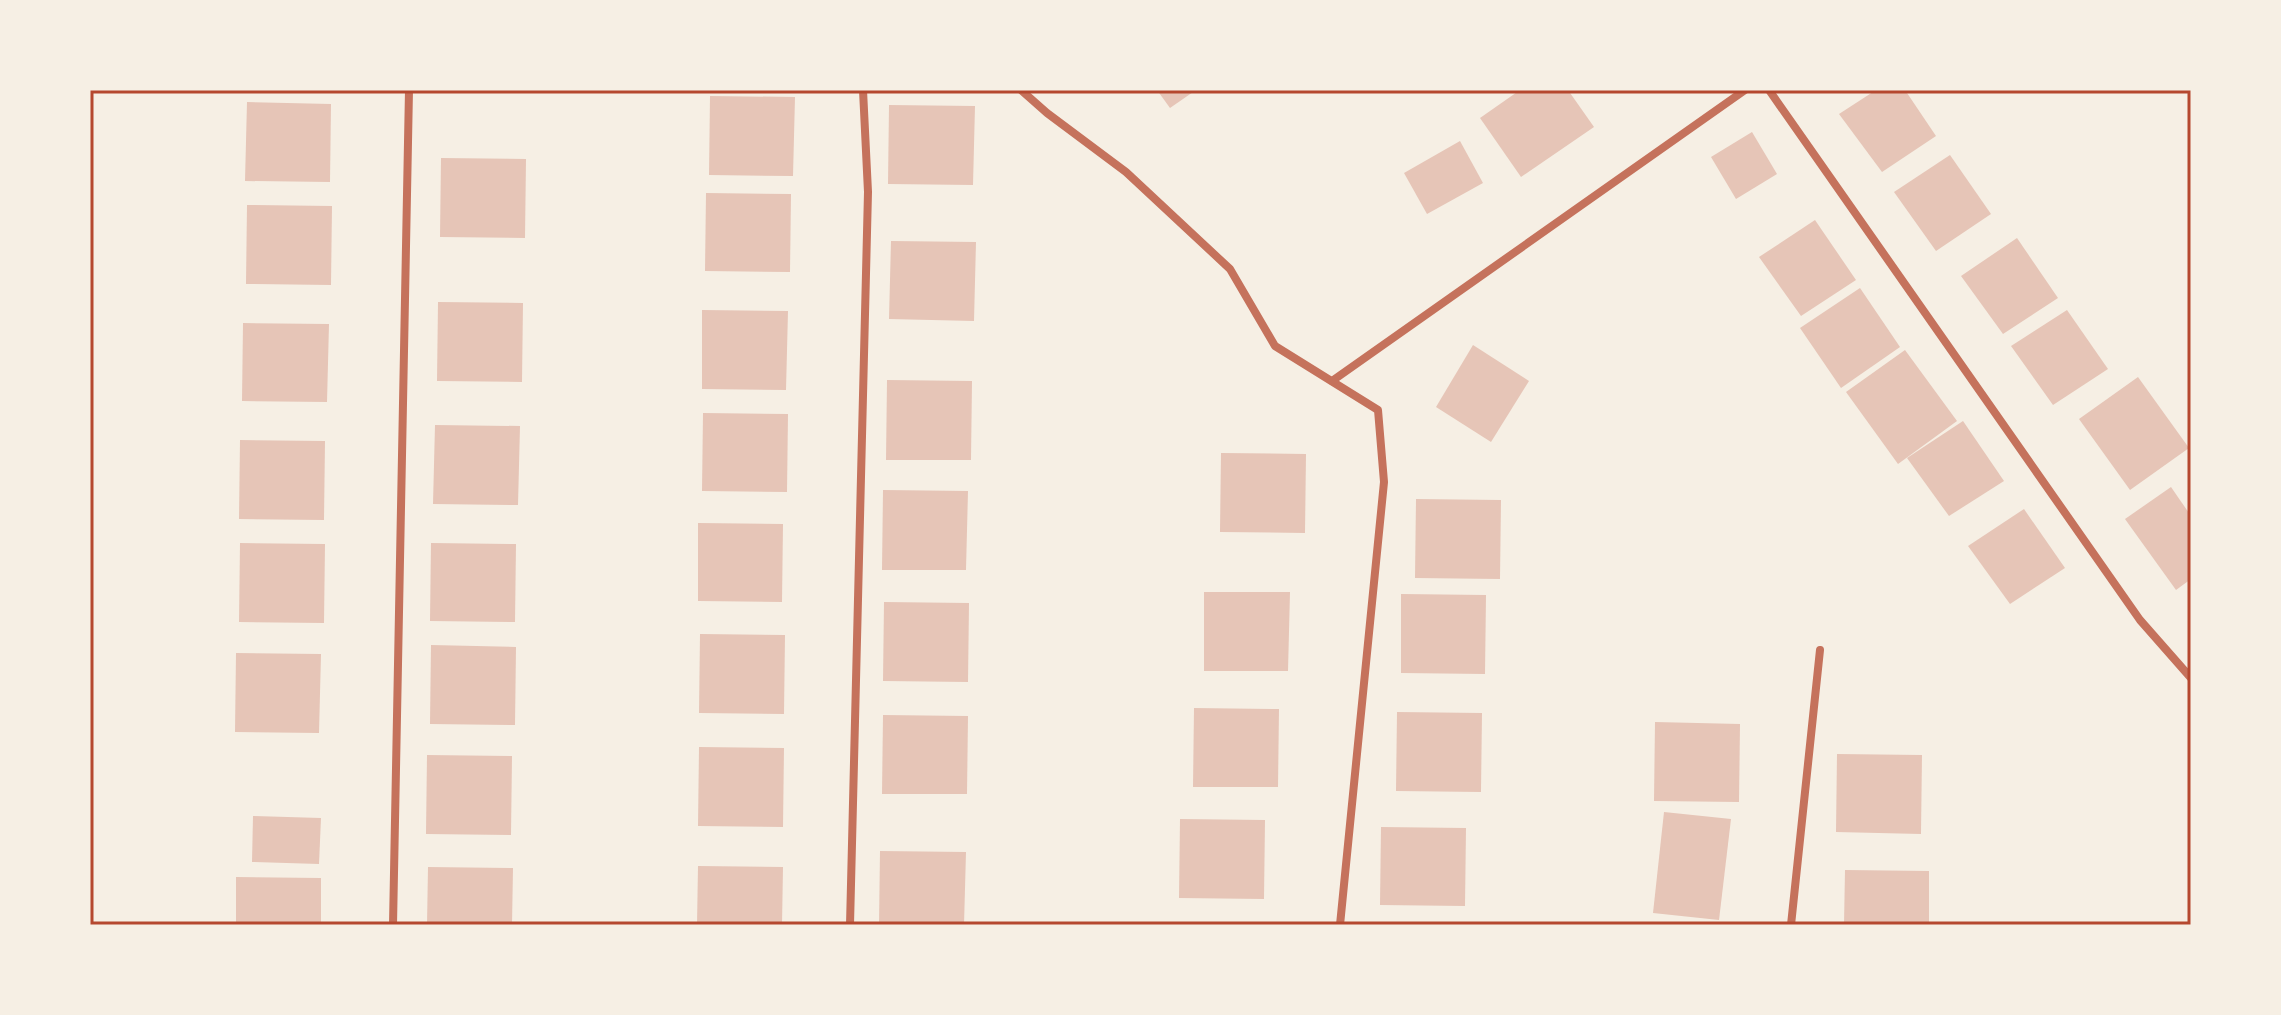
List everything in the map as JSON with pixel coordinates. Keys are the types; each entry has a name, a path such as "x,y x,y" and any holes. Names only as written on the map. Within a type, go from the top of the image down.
{"street":[{"path":"393,925 409,90"},
{"path":"850,925 868,192 863,90"},
{"path":"1021,90 1126,172 1230,269 1275,346 1378,410 1384,482 1340,925"},
{"path":"1332,381 1745,90"},
{"path":"1769,90 2140,620 2191,678"},
{"path":"1791,925 1820,650"}],"building":[{"path":"1157,90 1196,90 1170,108"},
{"path":"1520,90 1568,90 1594,127 1521,177 1480,118"},
{"path":"1876,90 1905,90 1936,136 1882,172 1839,114"},
{"path":"710,96 795,97 793,176 709,175"},
{"path":"247,102 331,104 330,182 245,181"},
{"path":"889,105 975,106 973,185 888,184"},
{"path":"1752,132 1777,174 1736,199 1711,157"},
{"path":"1460,141 1483,183 1427,214 1404,173"},
{"path":"1950,155 1991,214 1936,251 1894,192"},
{"path":"441,158 526,159 525,238 440,237"},
{"path":"706,193 791,194 790,272 705,271"},
{"path":"247,205 332,206 331,285 246,284"},
{"path":"1815,220 1856,280 1801,316 1759,257"},
{"path":"2017,238 2058,298 2003,334 1961,276"},
{"path":"891,241 976,242 974,321 889,319"},
{"path":"1860,288 1900,347 1841,388 1800,328"},
{"path":"438,302 523,303 522,382 437,381"},
{"path":"702,310 788,311 786,390 702,389"},
{"path":"2067,310 2108,369 2053,405 2011,346"},
{"path":"243,323 329,324 327,402 242,401"},
{"path":"1473,345 1529,381 1491,442 1436,407"},
{"path":"1905,350 1957,421 1898,464 1846,392"},
{"path":"2138,377 2189,448 2130,490 2079,419"},
{"path":"887,380 972,381 971,460 886,460"},
{"path":"703,413 788,414 787,492 702,491"},
{"path":"1963,421 2004,481 1949,516 1907,458"},
{"path":"435,425 520,426 518,505 433,504"},
{"path":"240,440 325,441 324,520 239,519"},
{"path":"1221,453 1306,454 1305,533 1220,532"},
{"path":"2171,487 2191,516 2191,579 2176,590 2125,519"},
{"path":"883,490 968,491 966,570 882,570"},
{"path":"1416,499 1501,500 1500,579 1415,578"},
{"path":"2024,509 2065,568 2010,604 1968,546"},
{"path":"698,523 783,524 782,602 698,601"},
{"path":"240,543 325,544 324,623 239,622"},
{"path":"431,543 516,544 515,622 430,621"},
{"path":"1204,592 1290,592 1288,671 1204,671"},
{"path":"1401,594 1486,595 1485,674 1401,673"},
{"path":"884,602 969,603 968,682 883,681"},
{"path":"700,634 785,635 784,714 699,713"},
{"path":"431,645 516,647 515,725 430,724"},
{"path":"236,653 321,654 319,733 235,732"},
{"path":"1194,708 1279,709 1278,787 1193,787"},
{"path":"1397,712 1482,713 1481,792 1396,791"},
{"path":"883,715 968,716 967,794 882,794"},
{"path":"1655,722 1740,724 1739,802 1654,801"},
{"path":"699,747 784,748 783,827 698,826"},
{"path":"1837,754 1922,755 1921,834 1836,832"},
{"path":"427,755 512,756 511,835 426,834"},
{"path":"1664,812 1731,819 1719,920 1653,913"},
{"path":"253,816 321,818 319,864 252,862"},
{"path":"1180,819 1265,820 1264,899 1179,898"},
{"path":"1381,827 1466,828 1465,906 1380,905"},
{"path":"880,851 966,852 964,925 879,925"},
{"path":"698,866 783,867 782,925 697,925"},
{"path":"428,867 513,868 512,925 427,925"},
{"path":"1845,870 1929,871 1929,925 1844,925"},
{"path":"236,877 321,878 321,925 236,925"}]}
